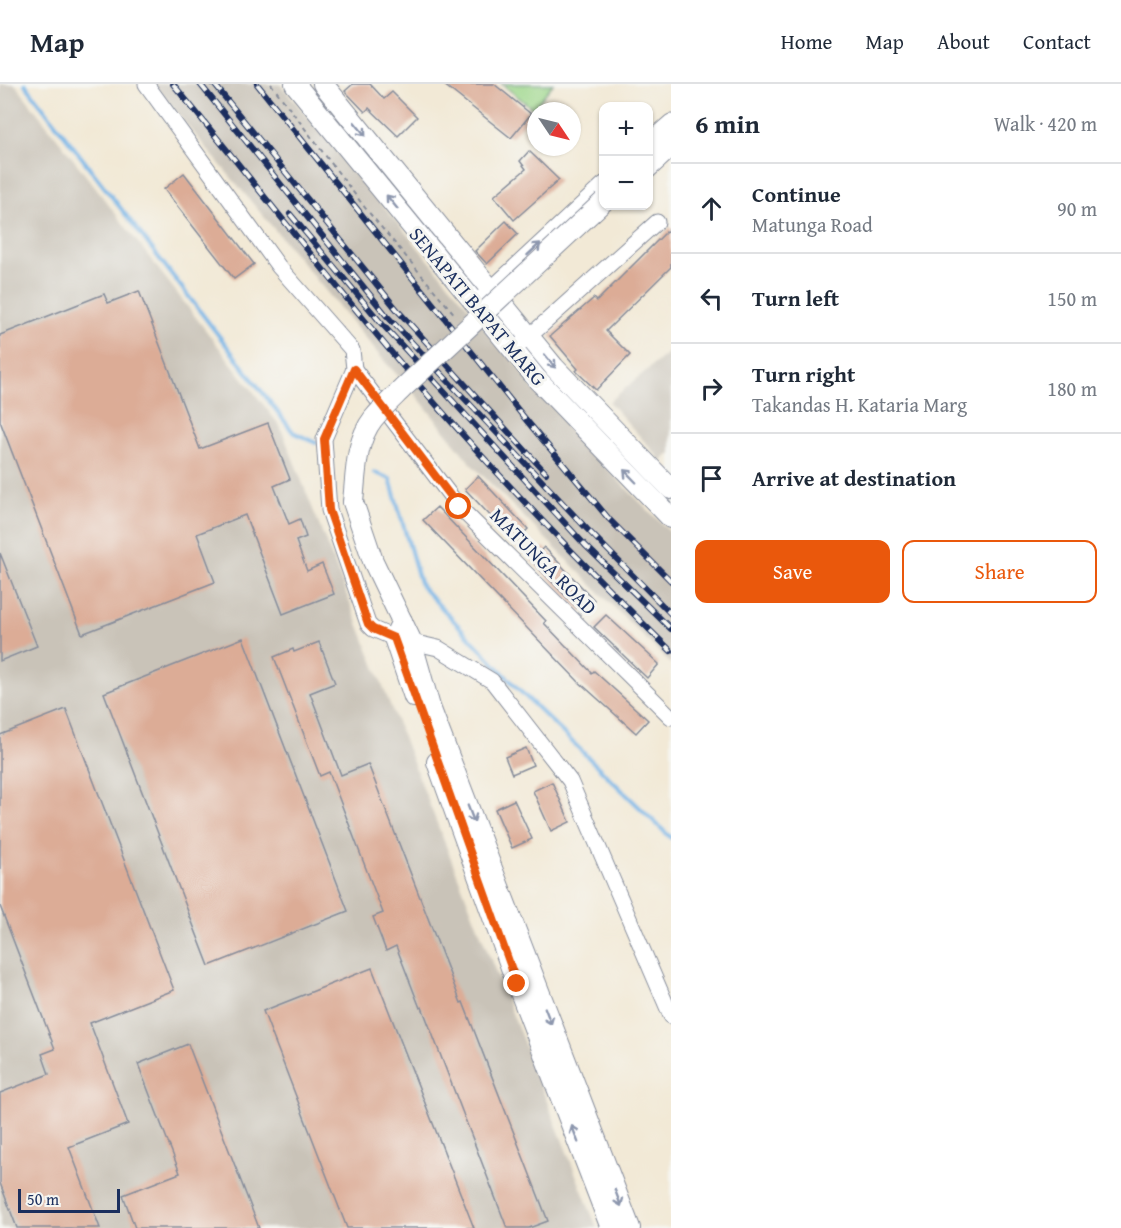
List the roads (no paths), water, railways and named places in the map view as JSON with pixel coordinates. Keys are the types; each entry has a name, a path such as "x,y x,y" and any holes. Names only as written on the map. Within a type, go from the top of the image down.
{"main road":[{"name":"SENAPATI BAPAT MARG","path":"296,84 537,379 671,518"},
{"name":"SENAPATI BAPAT MARG","path":"323,84 554,367 671,489"},
{"path":"650,156 671,137"},
{"path":"375,181 392,168"},
{"path":"599,205 403,388 372,420 362,438 353,502 373,561 402,633 424,708 611,1228"},
{"path":"485,875 630,1228"}],"street":[{"name":"MATUNGA ROAD","path":"147,84 279,267 352,350 354,369 459,507 671,717"},
{"path":"653,138 671,122"},
{"path":"653,166 671,150"},
{"path":"475,304 599,188"},
{"path":"504,305 607,210"},
{"path":"514,350 657,222"},
{"path":"434,253 451,240"},
{"path":"354,369 324,439 329,510 368,624 373,629 402,633 438,648 492,681 570,782 671,1016"}],"waterway":[{"path":"25,84 293,432 316,443"},
{"path":"374,472 390,479 421,586 521,692 671,838"}],"railway":[{"path":"173,84 433,401 545,524 671,651"},
{"path":"200,84 387,316 587,529 671,614"},
{"path":"214,84 399,312 546,473"},
{"path":"257,84 527,421 609,519 671,581"},
{"path":"290,214 382,324 585,545 671,629"}]}
